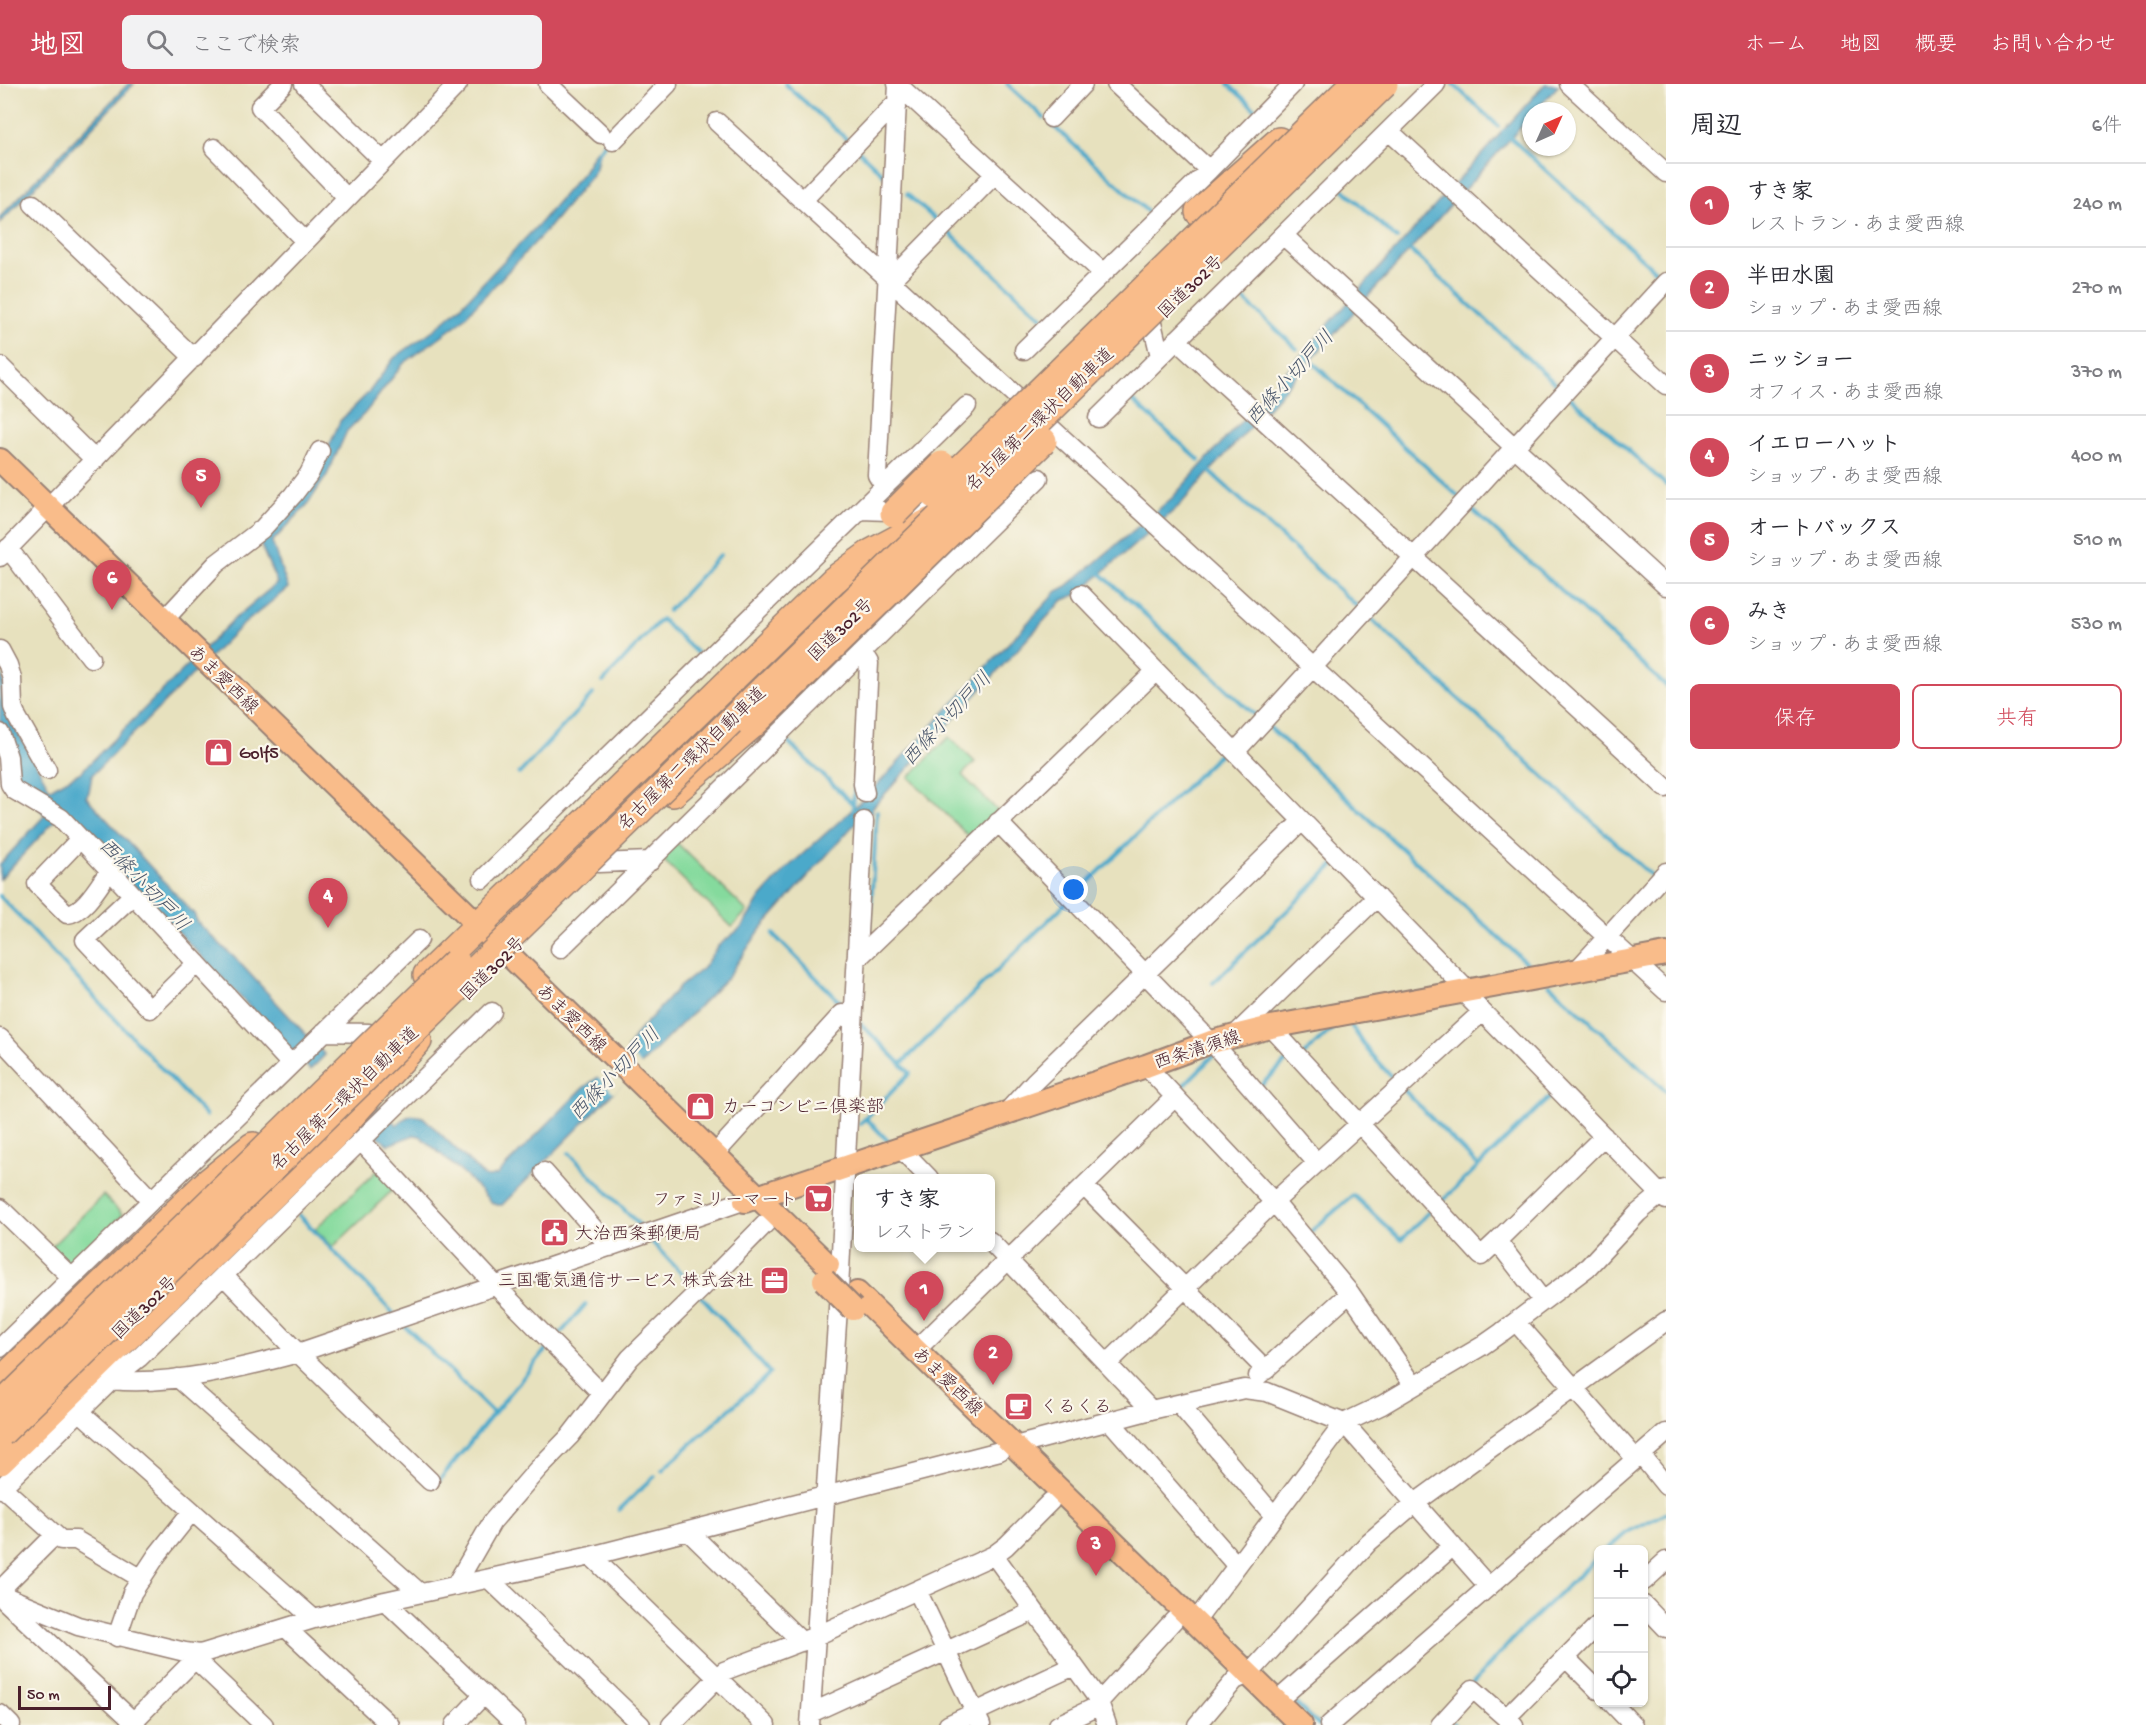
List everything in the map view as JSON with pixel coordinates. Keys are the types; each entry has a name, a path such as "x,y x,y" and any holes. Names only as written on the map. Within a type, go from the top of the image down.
{"highway":[{"path":"624,783 719,680 894,513 1199,212 1343,84"},
{"name":"名古屋第二環状自動車道","path":"0,1407 1354,84"},
{"name":"名古屋第二環状自動車道","path":"0,1434 1384,84"},
{"name":"国道302号","path":"0,1448 652,811 965,501 1398,84"},
{"path":"652,811 752,725 1133,354 1323,143"},
{"name":"国道302号","path":"0,1393 834,580 871,553 965,501"},
{"path":"1,1479 139,1325 333,1136 428,1030"},
{"path":"0,1382 206,1184 253,1146"}],"main road":[{"name":"あま愛西線","path":"0,460 44,512 1185,1621 1242,1677 1282,1725"},
{"name":"あま愛西線","path":"0,477 44,512 164,620 198,662"},
{"name":"西条清須線","path":"750,1200 1219,1040 1271,1027 1666,954"},
{"name":"あま愛西線","path":"627,1081 714,1155 766,1223 826,1273"},
{"name":"あま愛西線","path":"855,1301 916,1350 1008,1448 1051,1501 1185,1621"},
{"name":"あま愛西線","path":"1242,1677 1277,1701 1301,1725"}],"street":[{"path":"284,84 260,107 347,198"},
{"path":"304,84 383,161"},
{"path":"91,658 4,553 458,84"},
{"path":"548,84 607,138 668,84"},
{"path":"1050,118 1083,84"},
{"path":"1116,84 1209,170"},
{"path":"1024,350 1209,170 1293,84"},
{"path":"1414,106 1415,84"},
{"path":"1098,418 1436,84"},
{"path":"1569,84 1666,173"},
{"path":"902,89 1103,273"},
{"path":"803,200 893,106 902,89"},
{"path":"884,486 877,475 902,89"},
{"path":"717,122 1666,991"},
{"path":"1389,131 1666,385"},
{"path":"214,148 305,241"},
{"path":"891,282 995,174"},
{"path":"33,204 194,358"},
{"path":"1283,235 1666,586"},
{"path":"1234,752 1666,282"},
{"path":"1152,323 1160,356"},
{"path":"1176,340 1666,788"},
{"path":"0,366 95,460"},
{"path":"483,879 967,406"},
{"path":"164,620 216,564 262,529 309,474 320,451"},
{"path":"560,950 1039,478"},
{"path":"861,510 965,501 975,542"},
{"path":"1058,1725 1099,1704 1185,1621 1237,1566 1344,1423 1382,1405 1482,1346 1516,1322 1588,1267 1638,1213 1664,1195 1482,1012 1466,991 1377,897 1081,594"},
{"path":"0,650 12,678 13,707 47,770"},
{"path":"863,653 869,663 863,784 865,792"},
{"path":"856,960 1156,671"},
{"path":"0,733 8,757 5,776 14,790 61,818 197,963 294,1061"},
{"path":"554,810 558,848"},
{"path":"864,821 826,1496 809,1639 810,1719 1034,1611"},
{"path":"998,822 1144,974 1219,1040 1317,1163"},
{"path":"1005,1114 1021,1095 1144,974 1302,822"},
{"path":"80,838 37,884 67,914 75,913 93,894 110,870"},
{"path":"598,863 651,861"},
{"path":"1576,971 1666,872"},
{"path":"133,895 85,940 150,1009 197,963"},
{"path":"1219,1040 1377,897"},
{"path":"0,1348 419,940"},
{"path":"142,1579 76,1539 61,1540 1,1479 138,1358 492,1012"},
{"path":"1107,1364 1274,1202 1482,1012"},
{"path":"714,1155 843,1014 853,1015"},
{"path":"1271,1027 1481,1256 1604,1136"},
{"path":"428,1030 429,1074"},
{"path":"319,1037 369,1033"},
{"path":"0,1038 151,1200"},
{"path":"1146,1066 1274,1202 1350,1293 1414,1386"},
{"path":"916,1350 1175,1097"},
{"path":"365,1136 496,1286 602,1394"},
{"path":"901,1149 924,1174"},
{"path":"544,1172 610,1247"},
{"path":"1084,1186 1266,1370"},
{"path":"112,1380 133,1382 178,1378 254,1365 298,1353 750,1200"},
{"path":"0,1208 72,1278"},
{"path":"455,1586 492,1522 537,1470 570,1437 630,1358 766,1223"},
{"path":"1497,1241 1542,1301"},
{"path":"995,1246 1151,1410"},
{"path":"224,1276 298,1353 430,1481"},
{"path":"1245,1389 1350,1293"},
{"path":"1516,1322 1573,1389 1666,1486"},
{"path":"1197,1725 1369,1542 1415,1503 1666,1322"},
{"path":"178,1378 420,1593"},
{"path":"0,1593 134,1724 197,1656 314,1619 420,1593 591,1556 1151,1410 1245,1389 1267,1392 1344,1423 1489,1587"},
{"path":"1179,1404 1274,1516"},
{"path":"79,1411 314,1619"},
{"path":"1110,1421 1237,1566"},
{"path":"1329,1725 1666,1433"},
{"path":"671,1725 724,1671 809,1639 994,1554 1006,1546 1051,1501"},
{"path":"117,1637 132,1593 157,1555 192,1511"},
{"path":"688,1531 809,1639"},
{"path":"0,1593 55,1535"},
{"path":"1277,1701 1453,1546"},
{"path":"994,1554 1074,1666 1099,1704 1107,1725"},
{"path":"591,1556 766,1725"},
{"path":"1648,1577 1666,1561"},
{"path":"489,1579 641,1725"},
{"path":"917,1590 978,1719"},
{"path":"0,1593 78,1626 197,1656 264,1725"},
{"path":"385,1601 516,1725"},
{"path":"1648,1609 1666,1628"},
{"path":"286,1628 390,1725"},
{"path":"1440,1725 1473,1689 1510,1722 1594,1630"},
{"path":"1566,1658 1594,1685"},
{"path":"948,1725 978,1719 1074,1666"},
{"path":"455,1725 484,1694"},
{"path":"1616,1707 1633,1725"},
{"path":"0,1714 12,1725"}],"green space":[{"path":"949,737 975,762 962,775 1000,813 972,840 909,777"},
{"path":"676,842 747,911 732,927 661,858"},
{"path":"381,1167 398,1185 333,1247 315,1229"},
{"path":"103,1195 123,1215 70,1267 50,1248"}],"water":[{"path":"128,84 134,84 0,223 0,217"},
{"path":"1545,84 1559,85 1543,102 1529,102"},
{"name":"西條小切戸川","path":"1522,110 1522,126 1179,506 1078,594 1063,600 872,808 872,811 851,828 760,930 728,977 502,1205 491,1202 468,1178 420,1136 414,1135 388,1145 363,1122 379,1107 397,1125 409,1116 423,1117 484,1176 497,1175 583,1088 625,1053 636,1034 679,987 703,968 718,946 742,927 760,898 787,868 878,784 1057,591 1067,586 1172,498"},
{"name":"西條小切戸川","path":"596,150 599,152 592,175 545,232 459,323 403,364 365,413 347,431 327,475 307,505 272,542 288,588 239,628 92,775 86,797 194,914 198,923 237,960 325,1055 310,1070 63,812 0,879 0,864 45,815 19,786 13,753 0,719 0,665 11,720 50,789 81,772 234,619 277,583 259,541 325,456 340,421 369,392 394,358 436,328 459,308 538,225 583,172"}],"pier":[{"path":"625,1048 642,1066 614,1093 597,1076"}],"waterway":[{"path":"785,84 851,143"},
{"path":"1007,84 1044,118"},
{"path":"1228,84 1255,109"},
{"path":"1453,84 1498,126"},
{"path":"1051,124 1149,213"},
{"path":"1503,131 1663,278"},
{"path":"596,155 608,139"},
{"path":"857,149 886,177"},
{"path":"1343,189 1397,239"},
{"path":"907,194 940,224"},
{"path":"946,230 1042,317"},
{"path":"1411,251 1560,388"},
{"name":"西條小切戸川","path":"1236,292 1297,349"},
{"name":"西條小切戸川","path":"1313,363 1459,497"},
{"path":"1569,396 1666,485"},
{"path":"1131,399 1199,460"},
{"path":"1207,469 1359,608"},
{"path":"1467,505 1666,686"},
{"path":"668,611 720,555"},
{"path":"1098,571 1258,718"},
{"path":"1367,615 1653,877"},
{"path":"603,682 661,619 697,653"},
{"path":"519,774 593,694"},
{"path":"1268,726 1534,970"},
{"path":"787,741 853,804 854,814"},
{"path":"1076,894 1225,749"},
{"path":"853,804 855,785"},
{"path":"869,937 877,811"},
{"path":"1213,983 1337,862"},
{"path":"0,896 206,1116"},
{"path":"901,1064 1068,901"},
{"path":"773,934 845,1007"},
{"path":"1549,984 1666,1091"},
{"path":"1348,1021 1369,1052 1397,1083"},
{"path":"1304,1055 1338,1023"},
{"path":"860,1124 910,1073 861,1024"},
{"path":"1178,1091 1215,1054"},
{"path":"1258,1088 1292,1056"},
{"path":"1404,1090 1478,1166"},
{"path":"1439,1204 1555,1092"},
{"path":"866,1118 890,1143"},
{"path":"569,1153 643,1229"},
{"path":"1308,1234 1353,1195 1401,1240 1430,1211"},
{"path":"299,1215 393,1313"},
{"path":"651,1241 695,1288"},
{"path":"662,1470 770,1373 701,1296"},
{"path":"555,1340 586,1304"},
{"path":"403,1324 494,1414"},
{"path":"437,1483 548,1347"},
{"path":"619,1510 655,1476"},
{"path":"1613,1545 1627,1532 1666,1513"},
{"path":"1472,1684 1523,1628 1594,1561"},
{"path":"1289,1697 1318,1725"}],"place":[{"name":"オートバックス","path":"201,508"},
{"name":"みき","path":"112,610"},
{"name":"Golf5","path":"218,752"},
{"name":"イエローハット","path":"328,928"},
{"name":"カーコンビニ倶楽部","path":"701,1106"},
{"name":"ファミリーマート","path":"818,1199"},
{"name":"大治西条郵便局","path":"554,1233"},
{"name":"三国電気通信サービス 株式会社","path":"775,1280"},
{"name":"すき家","path":"924,1321"},
{"name":"半田水園","path":"993,1385"},
{"name":"くるくる","path":"1019,1406"},
{"name":"ニッショー","path":"1096,1576"}]}
